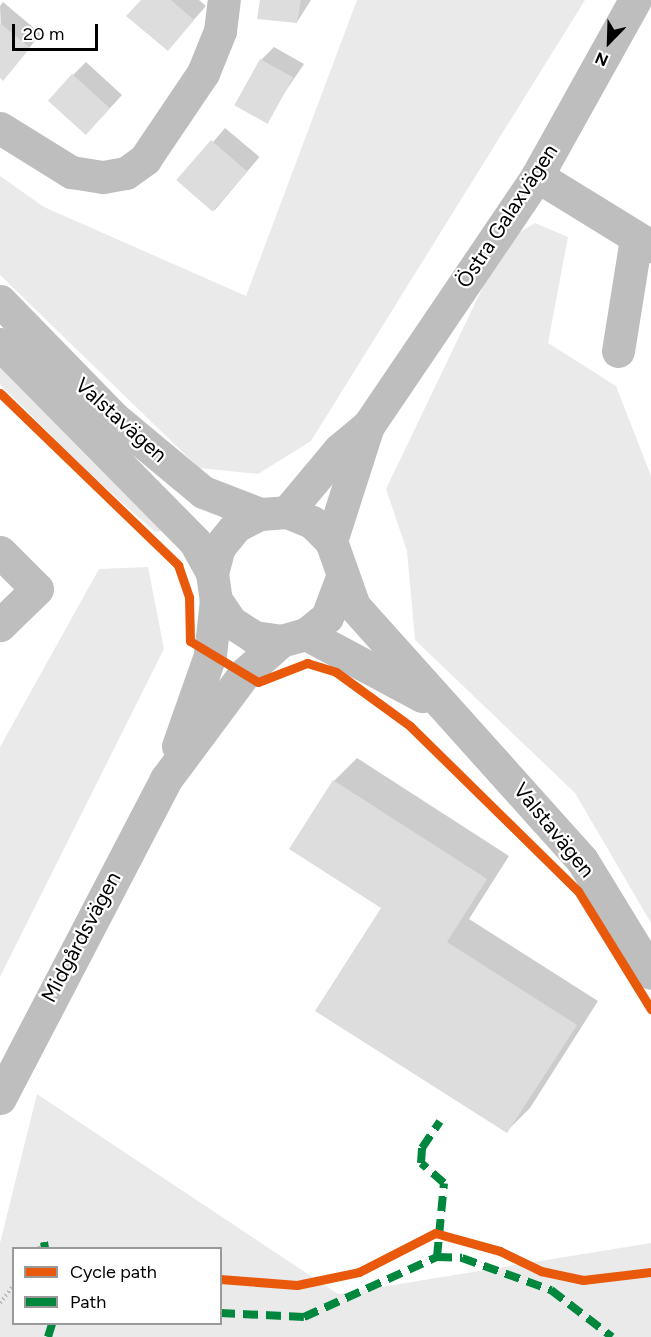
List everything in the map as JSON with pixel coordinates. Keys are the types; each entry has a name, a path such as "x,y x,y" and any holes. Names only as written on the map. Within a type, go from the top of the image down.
{"street":[{"path":"0,128 71,172 103,177 126,173 146,159 203,73 220,31 224,0"},
{"name":"Östra Galaxvägen","path":"331,541 368,426 537,176 635,0"},
{"path":"537,176 643,243 618,351"},
{"name":"Valstavägen","path":"0,301 114,418 194,485 273,513 312,522 331,541 354,606 436,704 500,763 582,860 651,973"},
{"name":"Valstavägen","path":"0,344 195,542 231,622 246,632 293,637 436,704"},
{"name":"Östra Galaxvägen","path":"273,513 339,450 368,426"},
{"path":"214,587 219,547 236,526 273,513"},
{"path":"0,552 37,590 0,626"},
{"path":"293,637 327,616 342,577"},
{"name":"Midgårdsvägen","path":"0,1098 166,779 210,655 214,587"},
{"name":"Midgårdsvägen","path":"166,779 244,674 293,637"}],"path":[{"path":"39,1244 59,1246"},
{"path":"0,1303 12,1287"}],"shaded area":[{"path":"357,0 585,0 311,441 258,474 199,468 0,275 0,176 44,207 246,296"},
{"path":"535,223 568,237 548,343 616,386 651,476 651,923 575,793 415,640 407,551 386,489 505,241"},
{"path":"0,362 170,529 155,532 90,474 0,384"},
{"path":"148,567 164,649 0,977 0,747 99,569"},
{"path":"37,1094 338,1294 651,1243 651,1337 0,1337 0,1243"}],"building":[{"path":"141,0 171,0 194,20 168,51 126,16"},
{"path":"260,0 301,0 297,23 257,19"},
{"path":"0,23 30,48 3,81 0,78"},
{"path":"260,59 293,77 268,124 234,105"},
{"path":"72,74 110,108 86,135 48,101"},
{"path":"211,140 247,171 212,211 176,180"},
{"path":"333,780 487,879 447,942 577,1025 507,1133 315,1011 381,908 289,849"}],"marked path":[{"path":"437,1257 444,1183 421,1163 422,1148 440,1121"},
{"path":"44,1242 45,1247"},
{"path":"222,1313 304,1317 437,1257 462,1258 551,1290 612,1337"},
{"path":"48,1337 52,1325"}],"cycle path":[{"path":"0,393 178,565 189,597 190,641 258,682 307,663 336,672 410,726 578,891 651,1009"},
{"path":"222,1279 297,1285 359,1272 435,1233 500,1251 541,1271 583,1280 651,1272"}]}
